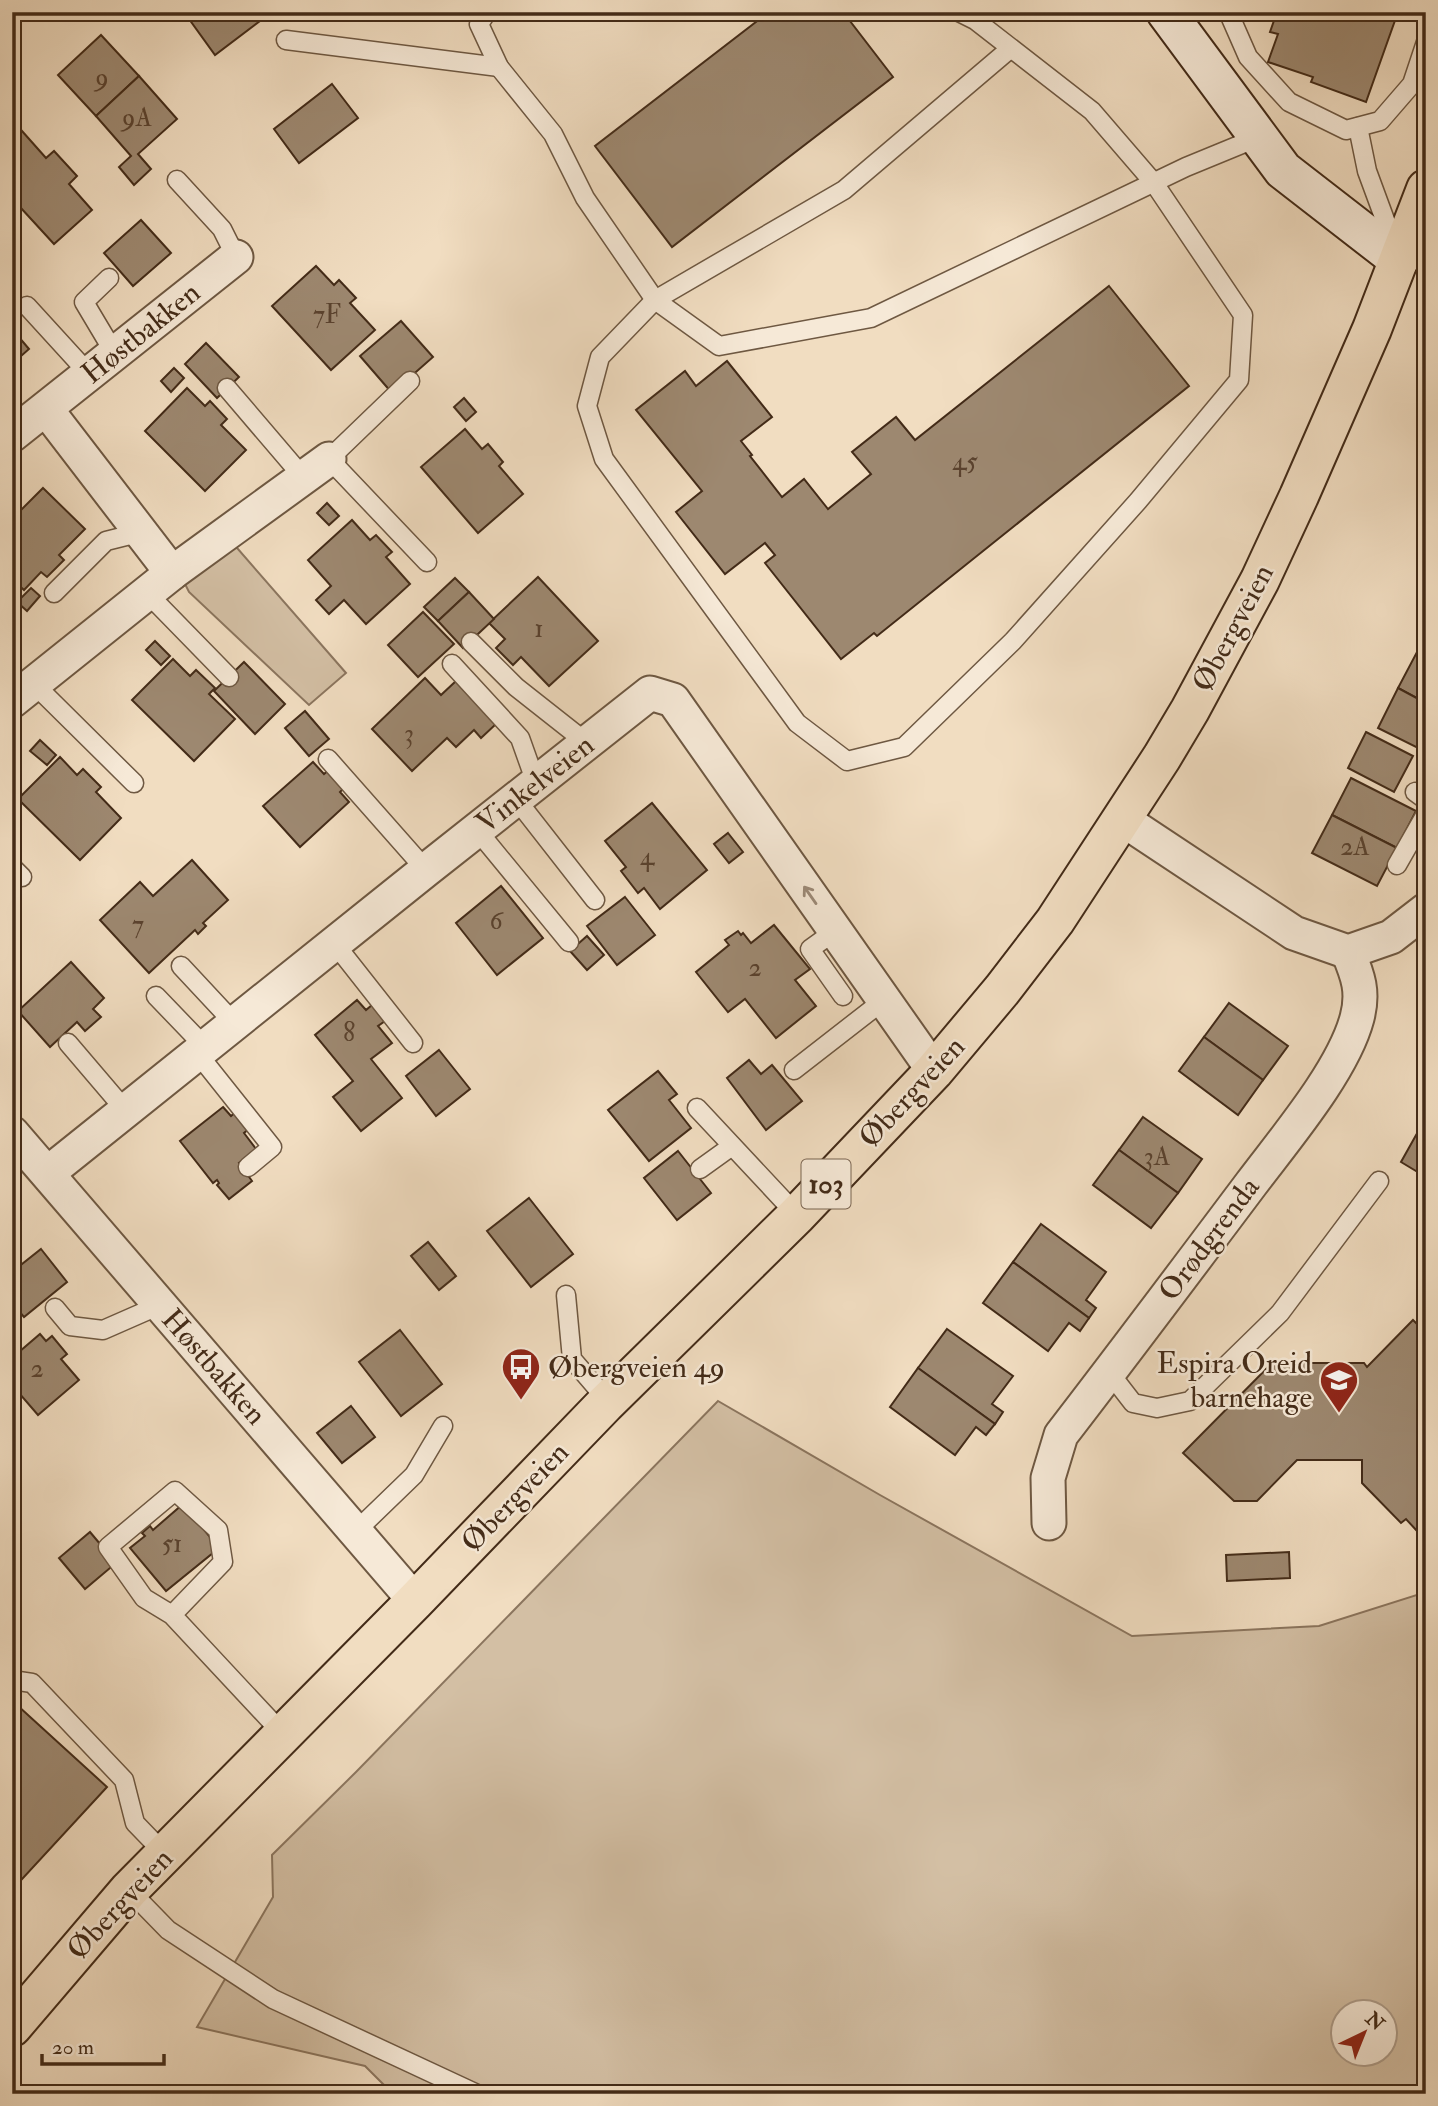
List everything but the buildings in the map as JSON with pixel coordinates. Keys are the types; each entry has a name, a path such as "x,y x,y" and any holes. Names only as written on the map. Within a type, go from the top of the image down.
{"main road":[{"name":"Øbergveien","path":"12,2027 129,1890 608,1401 797,1215 934,1071 1002,990 1055,921 1122,819 1190,710 1260,580 1346,389 1426,189"}],"street":[{"path":"1166,12 1283,170 1399,260"},
{"name":"Høstbakken","path":"12,435 236,257"},
{"path":"46,409 142,533 160,583"},
{"path":"23,693 160,583 316,468"},
{"name":"Vinkelveien","path":"48,1173 650,693 673,700 934,1071"},
{"path":"1122,819 1294,933 1348,952 1391,937 1426,910"},
{"name":"Orødgrenda","path":"1049,1523 1048,1478 1060,1435 1289,1133 1328,1078 1347,1044 1357,1018 1361,988 1348,952"},
{"name":"Høstbakken","path":"13,1133 415,1601"}],"lane":[{"path":"487,12 479,24 499,67 553,134 585,198 655,300 719,346 871,318 1154,183 1258,137"},
{"path":"960,12 975,20 1011,48 1092,111 1154,183 1243,315 1239,380 1138,501 1013,641 924,728 904,747 847,761 797,723 604,459 587,405 600,357 655,300 844,190 1011,48"},
{"path":"1231,12 1230,16 1248,57 1289,102 1346,130 1380,121 1412,83 1426,42"},
{"path":"286,40 499,67"},
{"path":"1358,127 1367,171 1399,260"},
{"path":"177,180 222,229 236,257"},
{"path":"102,365 84,302 109,278"},
{"path":"27,306 102,365"},
{"path":"316,468 410,381"},
{"path":"227,388 427,562"},
{"path":"54,593 106,541 142,533"},
{"path":"160,583 229,677"},
{"path":"471,642 516,687 587,743"},
{"path":"452,664 520,738 526,791 595,900"},
{"path":"23,693 134,783"},
{"path":"328,759 426,870"},
{"path":"1397,865 1426,814"},
{"path":"477,830 569,942"},
{"path":"835,931 810,949 843,996"},
{"path":"335,944 413,1043"},
{"path":"181,966 235,1024"},
{"path":"156,996 202,1051 272,1147 248,1167"},
{"path":"794,1070 884,1000"},
{"path":"68,1043 126,1111"},
{"path":"697,1108 797,1215"},
{"path":"700,1170 732,1146"},
{"path":"1109,1372 1133,1403 1157,1408 1191,1401 1280,1313 1379,1181"},
{"path":"566,1296 572,1359 608,1401"},
{"path":"55,1308 70,1326 103,1330 160,1305"},
{"path":"355,1532 414,1475 443,1426"},
{"path":"172,1615 223,1562 218,1530 175,1491 108,1547 144,1598 172,1615 283,1734"},
{"path":"12,1680 32,1683 124,1780 135,1823 165,1854"},
{"path":"129,1890 168,1930 273,1999 477,2094"}],"shaded area":[{"path":"231,541 346,673 309,705 189,592 183,580"},
{"path":"718,1401 1132,1636 1319,1626 1426,1592 1426,2094 393,2094 365,2066 197,2027 273,1897 272,1855"}],"place":[{"name":"Øbergveien 49","path":"521,1401"},
{"name":"Espira Oreid barnehage","path":"1339,1414"}]}
